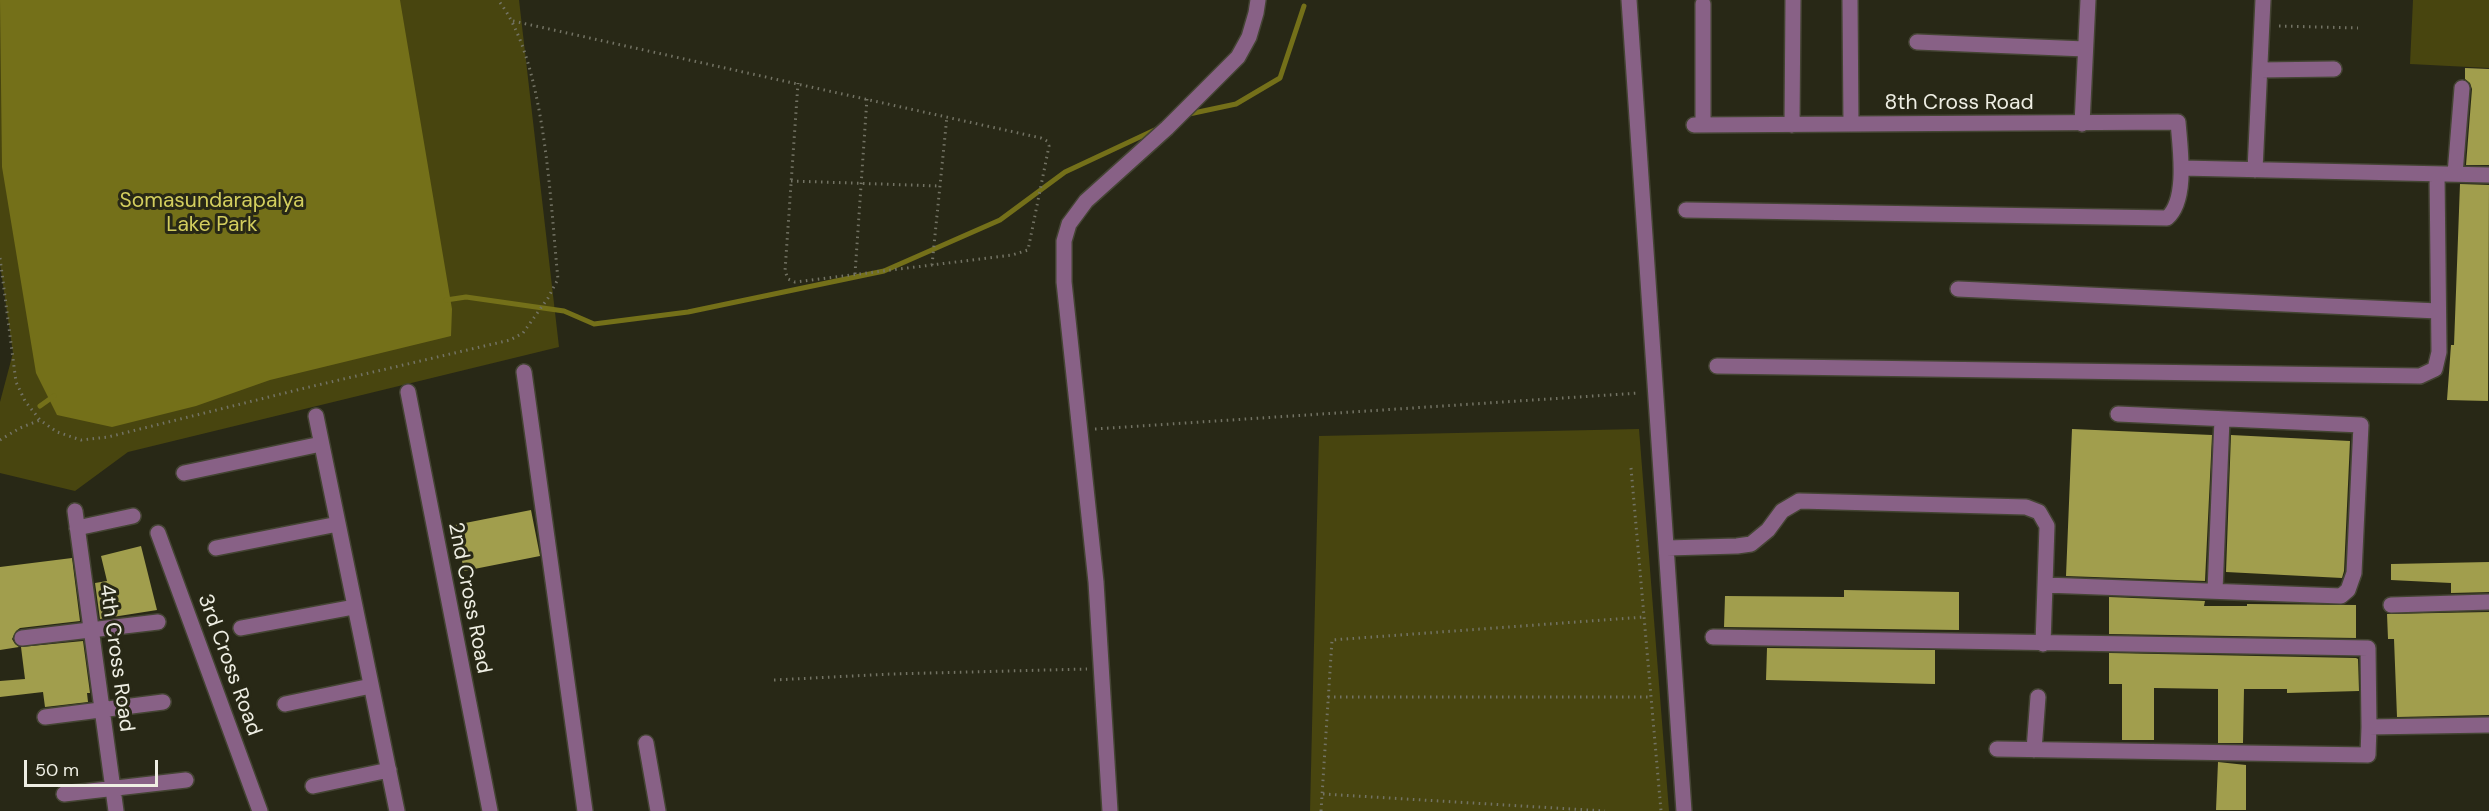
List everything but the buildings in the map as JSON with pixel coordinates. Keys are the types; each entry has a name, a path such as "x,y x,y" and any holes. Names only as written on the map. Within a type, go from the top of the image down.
{"street":[{"path":"1110,811 1096,582 1064,282 1064,241 1069,224 1086,201 1167,128 1238,57 1249,37 1258,0"},
{"path":"1629,0 1684,811"},
{"path":"1792,125 1793,0"},
{"path":"1850,0 1851,124"},
{"path":"2082,124 2088,0"},
{"path":"2255,170 2263,0"},
{"name":"8th Cross Road","path":"1703,4 1699,125 2178,122 2182,168"},
{"path":"1917,42 2085,49"},
{"path":"2260,70 2334,69"},
{"path":"2455,174 2462,88"},
{"path":"1686,210 2167,219 2175,211 2182,168 2489,175"},
{"path":"1717,366 2420,376 2434,369 2439,352 2437,174"},
{"path":"1958,289 2438,311"},
{"path":"524,372 585,811"},
{"name":"2nd Cross Road","path":"408,392 490,811"},
{"path":"2045,585 2341,596 2348,590 2354,573 2361,425 2118,414"},
{"path":"316,416 397,811"},
{"path":"2215,591 2222,419"},
{"path":"184,473 321,444"},
{"path":"1667,548 1751,544 1768,530 1782,511 1799,501 2026,507 2039,512 2047,526 2043,644"},
{"name":"4th Cross Road","path":"75,511 116,811"},
{"path":"77,528 133,516"},
{"path":"216,548 338,524"},
{"name":"3rd Cross Road","path":"158,533 260,811"},
{"path":"2391,605 2489,602"},
{"path":"241,628 354,607"},
{"path":"22,638 158,622"},
{"path":"1713,637 2368,648 2370,727 2368,755 1997,749"},
{"path":"285,704 371,686"},
{"path":"2034,750 2038,697"},
{"path":"45,717 163,702"},
{"path":"2370,727 2489,725"},
{"path":"646,744 658,811"},
{"path":"313,786 388,770"},
{"path":"64,794 186,780"}],"path":[{"path":"0,258 16,382 25,401 40,420 57,432 81,440 108,437 510,340 523,333 548,298 558,279 541,127 527,58 513,21 498,0"},
{"path":"513,21 867,98 1041,138 1047,141 1049,146 1028,250 1012,255 795,282 788,279 785,270 798,83"},
{"path":"2262,26 2358,28"},
{"path":"855,274 867,98"},
{"path":"932,265 947,116"},
{"path":"791,181 939,186"},
{"path":"1080,430 1656,392"},
{"path":"0,440 40,420"},
{"path":"1630,468 1661,811"},
{"path":"1321,811 1332,640 1644,617"},
{"path":"774,680 1101,668"},
{"path":"1329,697 1651,697"},
{"path":"1323,794 1605,811"}],"green space":[{"name":"Somasundarapalya Lake Park","path":"0,0 519,0 559,347 128,452 75,491 0,473 0,402 13,353 0,264"},
{"path":"2413,0 2489,0 2489,68 2410,64"},
{"path":"1639,429 1669,811 1310,811 1319,436"}],"shaded area":[{"name":"Somasundarapalya Lake Park","path":"0,0 400,0 452,309 451,336 270,380 196,406 112,427 57,415 36,373 2,167"}],"waterway":[{"path":"1189,114 1236,104 1280,78 1304,6"},
{"path":"446,300 466,297 564,311 594,324 688,312 884,271 1000,220 1065,172 1159,128"},
{"path":"40,406 54,396"}]}
